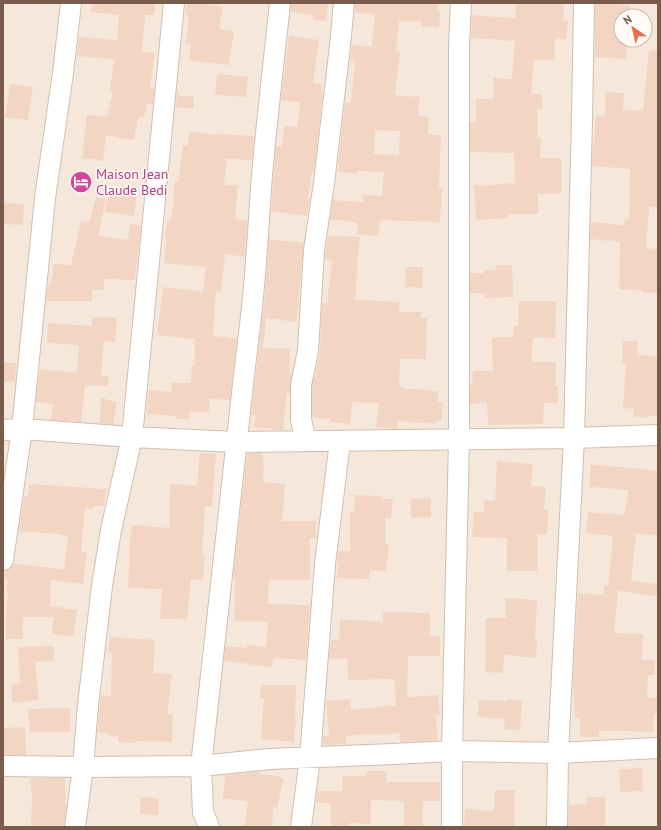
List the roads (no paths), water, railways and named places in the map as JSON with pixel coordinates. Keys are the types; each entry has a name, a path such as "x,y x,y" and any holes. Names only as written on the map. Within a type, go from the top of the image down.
{"street":[{"path":"3,560 12,430 63,73 71,3"},
{"path":"75,827 84,767 88,705 102,586 111,530 132,437 174,3"},
{"path":"209,827 203,812 201,766 236,442 250,332 269,97 280,3"},
{"path":"306,441 301,420 301,385 308,351 314,250 324,183 344,3"},
{"path":"452,827 452,751 459,439 459,45 461,3"},
{"path":"557,827 558,753 574,438 584,3"},
{"path":"12,430 236,442 574,438 658,435"},
{"path":"301,827 310,758 325,564 340,441"},
{"path":"3,766 201,766 270,759 452,751 558,753 658,748"}],"place":[{"name":"Maison Jean Claude Bedi","path":"81,182"}]}
